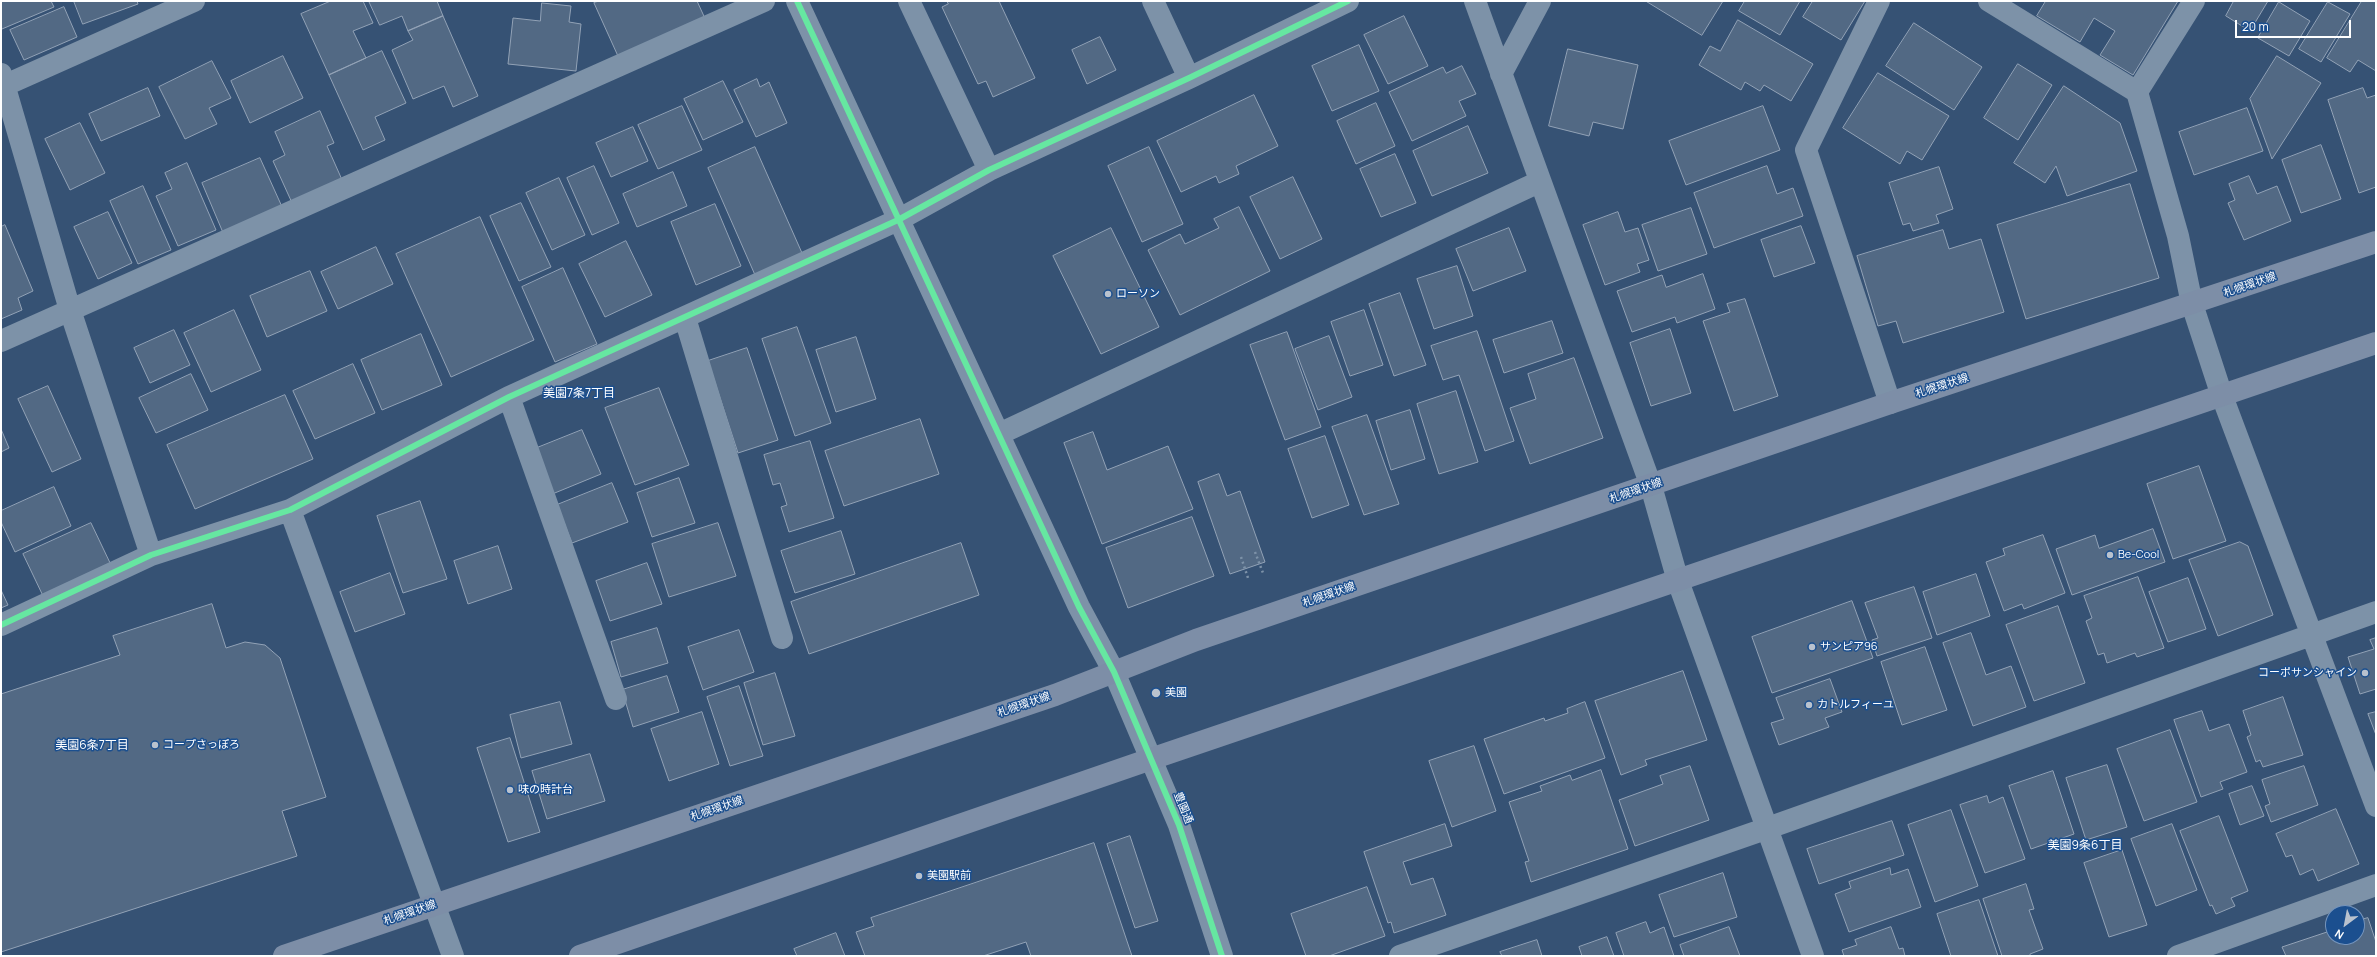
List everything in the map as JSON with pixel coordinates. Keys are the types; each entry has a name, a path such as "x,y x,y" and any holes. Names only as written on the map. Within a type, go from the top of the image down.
{"main road":[{"name":"札幌環状線","path":"284,956 1055,695 1196,640 1651,486 1890,403 2376,242"},
{"path":"580,956 1151,759 2376,343"}],"street":[{"path":"151,555 70,310 2,82 194,1"},
{"path":"1,341 764,1"},
{"name":"豊園通","path":"798,1 898,220 1079,607 1114,672 1179,825 1222,956"},
{"path":"909,1 989,170"},
{"path":"1153,1 1189,78"},
{"path":"1,625 151,555 290,510 509,397 898,220 989,170 1189,78 1348,1"},
{"path":"1475,1 1539,182 1651,486 1678,581 1813,956"},
{"path":"1501,74 1540,1"},
{"path":"1879,1 1806,150 1890,403"},
{"path":"1989,1 2138,92 2178,236 2192,304 2222,396 2376,806"},
{"path":"2138,92 2194,1"},
{"path":"999,434 1539,182"},
{"path":"685,318 782,638"},
{"path":"509,397 616,699"},
{"path":"290,510 453,956"},
{"path":"1400,956 1768,828 2376,612"},
{"path":"2178,956 2376,885"}],"path":[{"path":"1255,552 1263,573"},
{"path":"1241,557 1248,578"}],"building":[{"path":"1,1 51,1 54,7 2,29"},
{"path":"74,1 137,1 138,4 83,24"},
{"path":"331,1 363,1 373,23 353,31 366,58 329,75 301,14"},
{"path":"369,1 437,1 443,16 408,31 402,16 380,25"},
{"path":"599,1 697,1 708,25 622,65 594,3"},
{"path":"947,1 999,1 1035,78 993,97 986,81 978,84 942,7 948,4"},
{"path":"1646,1 1723,1 1702,35"},
{"path":"1745,1 1800,1 1780,35 1739,11"},
{"path":"1813,1 1865,1 1841,40 1803,17"},
{"path":"2046,1 2178,1 2133,75 2100,55 2115,31 2094,18 2080,42 2037,16"},
{"path":"2234,1 2268,1 2250,31 2226,16"},
{"path":"2362,1 2376,1 2376,71 2358,60 2350,72 2327,58"},
{"path":"2279,2 2310,21 2289,56 2258,38"},
{"path":"2328,2 2350,14 2321,62 2299,49"},
{"path":"542,3 571,6 569,22 581,24 576,71 508,64 513,18 540,21"},
{"path":"64,7 77,37 24,60 10,30"},
{"path":"443,16 478,96 453,107 444,86 413,99 392,50 413,40 408,31"},
{"path":"1404,16 1428,66 1388,84 1364,35"},
{"path":"1738,20 1813,64 1791,101 1764,85 1760,91 1745,82 1741,90 1699,65 1710,46 1720,51"},
{"path":"1914,23 1982,67 1954,110 1886,66"},
{"path":"1100,37 1116,70 1087,84 1072,50"},
{"path":"1359,45 1379,91 1332,111 1312,66"},
{"path":"1568,49 1638,65 1623,129 1593,122 1589,136 1549,126"},
{"path":"382,51 406,103 375,117 385,140 363,150 329,75"},
{"path":"283,56 303,98 250,123 231,81"},
{"path":"2277,56 2321,83 2272,159 2250,99"},
{"path":"212,61 231,98 209,108 217,124 185,139 159,87"},
{"path":"2018,64 2052,85 2018,140 1984,118"},
{"path":"1462,66 1476,94 1459,101 1466,116 1412,141 1389,92 1443,67 1446,73"},
{"path":"1878,73 1949,116 1922,160 1907,151 1900,164 1843,128"},
{"path":"757,79 760,87 769,82 787,123 756,137 734,90"},
{"path":"723,81 743,122 703,140 684,99"},
{"path":"2064,86 2120,123 2137,171 2067,196 2056,166 2045,183 2014,163"},
{"path":"148,88 160,116 101,141 89,114"},
{"path":"2363,88 2367,98 2376,95 2376,187 2359,193 2328,100"},
{"path":"1254,95 1278,146 1236,166 1239,174 1219,183 1216,176 1181,192 1157,141"},
{"path":"1376,103 1395,146 1356,164 1337,121"},
{"path":"682,106 702,150 658,169 638,125"},
{"path":"1763,106 1780,150 1686,185 1669,141"},
{"path":"2247,108 2263,151 2194,175 2179,132"},
{"path":"320,111 334,143 327,146 343,182 293,205 273,161 285,155 275,132"},
{"path":"80,123 105,173 70,190 45,139"},
{"path":"1468,126 1488,173 1432,196 1413,151"},
{"path":"633,127 648,161 611,177 596,143"},
{"path":"2321,145 2341,199 2301,213 2282,160"},
{"path":"755,147 802,253 755,275 708,168"},
{"path":"1149,147 1183,224 1142,242 1108,166"},
{"path":"1395,154 1416,203 1381,217 1360,169"},
{"path":"260,158 283,209 224,235 202,183"},
{"path":"187,163 216,230 178,246 156,196 172,189 165,173"},
{"path":"594,166 619,223 592,235 567,178"},
{"path":"1767,166 1777,194 1793,188 1803,216 1714,248 1694,193"},
{"path":"1939,167 1953,209 1936,215 1939,223 1913,231 1910,223 1903,225 1889,183"},
{"path":"673,172 687,206 637,227 623,194"},
{"path":"2249,176 2257,194 2277,186 2291,221 2244,240 2228,203 2235,200 2229,184"},
{"path":"1293,177 1322,239 1280,259 1250,197"},
{"path":"559,178 585,235 552,250 526,193"},
{"path":"2130,184 2159,278 2026,319 1997,225"},
{"path":"143,186 171,250 138,264 110,201"},
{"path":"521,203 551,267 519,281 490,216"},
{"path":"715,204 741,266 696,285 671,222"},
{"path":"1239,207 1270,271 1180,315 1148,250 1180,234 1185,244 1219,228 1214,219"},
{"path":"1691,208 1707,254 1658,271 1642,225"},
{"path":"108,212 132,263 98,279 74,227"},
{"path":"1618,212 1625,232 1638,228 1649,260 1637,264 1640,272 1605,285 1583,225"},
{"path":"480,217 534,340 451,377 396,254"},
{"path":"5,225 33,291 18,298 22,310 1,319 1,227"},
{"path":"1801,226 1815,263 1774,277 1761,240"},
{"path":"1111,228 1159,327 1101,354 1053,256"},
{"path":"1509,228 1526,271 1473,291 1456,249"},
{"path":"1943,230 1949,249 1981,239 2004,312 1903,343 1896,321 1878,326 1857,256"},
{"path":"626,241 652,295 605,317 579,264"},
{"path":"376,247 393,284 338,309 321,272"},
{"path":"1457,266 1473,316 1434,329 1417,279"},
{"path":"563,268 597,344 555,362 522,287"},
{"path":"310,271 327,311 267,337 250,296"},
{"path":"1703,274 1715,309 1677,323 1675,317 1632,332 1617,291 1662,275 1666,287"},
{"path":"1400,293 1426,365 1394,376 1369,304"},
{"path":"1745,299 1778,396 1734,411 1703,321 1730,312 1727,304"},
{"path":"234,310 261,370 211,392 184,333"},
{"path":"1364,310 1383,365 1350,376 1331,322"},
{"path":"1552,321 1563,353 1504,373 1493,340"},
{"path":"797,327 831,423 795,436 762,339"},
{"path":"1670,329 1691,393 1651,406 1630,343"},
{"path":"174,330 190,365 150,383 134,348"},
{"path":"1477,331 1514,441 1485,451 1459,375 1443,380 1431,346"},
{"path":"1287,332 1321,427 1285,440 1250,345"},
{"path":"421,334 442,385 382,410 361,360"},
{"path":"1329,336 1352,397 1318,410 1295,349"},
{"path":"856,337 876,399 836,412 816,350"},
{"path":"747,348 778,440 738,453 708,361"},
{"path":"1574,358 1603,438 1530,464 1510,408 1536,399 1528,374"},
{"path":"353,364 375,413 315,439 293,391"},
{"path":"191,374 208,410 156,433 139,398"},
{"path":"48,386 81,459 52,472 18,399"},
{"path":"659,388 689,465 635,485 605,408"},
{"path":"1456,391 1478,462 1439,474 1417,404"},
{"path":"285,395 313,459 195,509 167,445"},
{"path":"1410,410 1425,459 1391,470 1376,421"},
{"path":"1367,415 1399,504 1364,515 1332,427"},
{"path":"920,419 939,474 844,506 825,451"},
{"path":"1,429 9,448 1,452"},
{"path":"582,430 601,474 545,497 527,452"},
{"path":"1093,432 1107,470 1168,446 1193,509 1102,544 1064,443"},
{"path":"1325,436 1349,505 1312,518 1288,449"},
{"path":"810,441 834,518 789,532 781,507 787,505 780,483 773,485 764,455"},
{"path":"2199,466 2226,541 2173,559 2147,484"},
{"path":"1219,474 1227,496 1240,491 1265,562 1230,574 1198,482"},
{"path":"679,478 695,523 652,537 637,493"},
{"path":"612,483 628,522 572,543 557,505"},
{"path":"54,487 71,526 15,552 1,522 1,511"},
{"path":"420,501 447,579 403,593 377,516"},
{"path":"1192,517 1214,576 1128,608 1106,548"},
{"path":"91,523 112,567 44,598 23,554"},
{"path":"718,523 736,576 669,597 652,544"},
{"name":"Be-Cool","path":"2153,529 2165,562 2072,595 2056,549 2095,535 2099,548"},
{"path":"841,531 855,574 795,593 781,551"},
{"path":"2043,535 2065,593 2024,609 2022,604 2004,611 1986,562 2005,555 2003,549"},
{"path":"2240,542 2248,546 2273,615 2218,636 2189,560"},
{"path":"961,543 979,595 809,654 791,602"},
{"path":"498,546 512,589 468,604 454,561"},
{"path":"647,563 662,604 610,621 596,581"},
{"path":"390,573 405,614 355,632 340,592"},
{"path":"1976,574 1990,616 1937,635 1923,592"},
{"path":"2138,577 2164,648 2137,657 2135,653 2107,663 2104,653 2098,655 2086,621 2092,618 2084,596"},
{"path":"2188,578 2206,629 2168,642 2149,592"},
{"path":"1914,587 1932,638 1877,656 1872,640 1878,638 1865,603"},
{"path":"1,590 8,605 1,608"},
{"name":"サンピア96","path":"1852,601 1873,658 1772,693 1752,637"},
{"name":"コープさっぽろ","path":"212,604 226,648 245,642 265,645 280,658 326,797 282,811 297,856 1,952 1,694 120,655 113,636"},
{"path":"2058,606 2085,683 2034,701 2006,625"},
{"path":"657,628 668,663 621,677 611,642"},
{"path":"739,630 754,672 703,690 688,647"},
{"path":"1971,633 1986,675 2011,666 2026,707 1973,726 1943,643"},
{"name":"コーポサンシャイン","path":"2376,638 2376,689 2360,694 2348,657 2374,649 2370,640"},
{"path":"1925,647 1947,710 1902,725 1881,662"},
{"path":"1683,671 1707,740 1645,760 1647,765 1621,775 1595,701"},
{"path":"775,673 795,736 763,745 744,683"},
{"path":"667,676 679,712 633,727 622,690"},
{"name":"カトルフィーユ","path":"1830,679 1842,712 1825,718 1829,727 1779,745 1771,723 1784,719 1776,698"},
{"path":"739,686 763,756 730,766 707,697"},
{"path":"2283,697 2303,755 2263,767 2260,760 2256,762 2247,737 2251,735 2243,711"},
{"path":"560,702 572,744 521,758 510,715"},
{"path":"1585,702 1605,758 1504,794 1484,739 1544,718 1545,721 1568,713 1567,709"},
{"path":"2202,711 2209,731 2229,724 2247,772 2220,782 2223,789 2201,797 2174,720"},
{"path":"702,712 719,764 669,781 651,729"},
{"path":"2376,712 2376,735 2368,714"},
{"path":"2170,730 2197,802 2144,821 2117,749"},
{"path":"510,738 540,832 508,842 477,748"},
{"path":"1474,746 1496,811 1452,827 1429,761"},
{"path":"590,754 605,801 547,819 532,771"},
{"path":"2107,765 2127,827 2086,840 2066,778"},
{"path":"1690,766 1709,820 1635,846 1619,800 1663,784 1660,776"},
{"path":"2304,766 2318,805 2271,822 2265,806 2270,804 2262,780"},
{"path":"1601,770 1628,849 1531,882 1525,862 1529,861 1509,802 1542,791 1540,786 1570,775 1572,780"},
{"path":"2053,771 2074,834 2031,849 2009,786"},
{"path":"2252,786 2264,816 2240,825 2229,794"},
{"path":"1987,796 1989,803 2003,797 2025,859 1985,873 1960,805"},
{"path":"2336,809 2359,864 2318,881 2313,869 2300,875 2292,855 2286,857 2276,834"},
{"path":"1951,810 1978,886 1935,902 1908,825"},
{"path":"2219,816 2248,891 2231,898 2235,906 2216,914 2212,905 2210,906 2180,831"},
{"path":"1892,821 1904,855 1819,884 1807,849"},
{"path":"1445,824 1452,846 1403,862 1411,885 1433,878 1446,915 1394,933 1391,922 1388,923 1364,852"},
{"path":"2172,824 2197,890 2156,906 2131,839"},
{"path":"1130,836 1158,921 1135,928 1107,844"},
{"path":"1094,843 1132,956 1031,956 1026,942 983,956 865,956 856,932 874,926 871,918"},
{"path":"2122,850 2147,925 2109,937 2084,863"},
{"path":"1890,868 1891,875 1908,869 1921,907 1849,932 1835,894 1851,888 1849,882"},
{"path":"1723,873 1737,917 1674,937 1659,895"},
{"path":"2026,884 2034,909 2029,910 2043,949 2030,954 2030,956 2002,956 1983,899"},
{"path":"1367,887 1385,936 1329,956 1306,956 1291,914"},
{"path":"1979,900 1998,956 1951,956 1937,914"},
{"path":"2368,918 2376,942 2376,956 2286,956 2282,947 2325,933 2325,945 2365,945 2365,919"},
{"path":"1646,922 1650,933 1664,927 1674,956 1624,956 1616,933"},
{"path":"1729,927 1740,956 1684,956 1680,945"},
{"path":"1891,927 1899,949 1903,948 1905,956 1844,956 1842,950 1857,945 1855,940"},
{"path":"836,933 845,956 797,956 794,949"},
{"path":"1607,937 1614,956 1582,956 1579,947"},
{"path":"1537,940 1542,956 1502,956 1500,952"}],"cycle path":[{"path":"797,1 1079,607 1114,672 1179,825 1222,956"},
{"path":"1,625 151,555 290,510 509,397 898,220 989,170 1189,78 1348,1"}],"place":[{"name":"ローソン","path":"1108,294"},
{"name":"Be-Cool","path":"2110,555"},
{"name":"サンピア96","path":"1812,647"},
{"name":"コーポサンシャイン","path":"2365,673"},
{"name":"美園","path":"1156,693"},
{"name":"カトルフィーユ","path":"1809,705"},
{"name":"コープさっぽろ","path":"155,745"},
{"name":"味の時計台","path":"510,790"},
{"name":"美園駅前","path":"919,876"}],"district":[{"name":"美園7条7丁目","path":"579,394"},
{"name":"美園6条7丁目","path":"92,746"},
{"name":"美園9条6丁目","path":"2085,846"}]}
